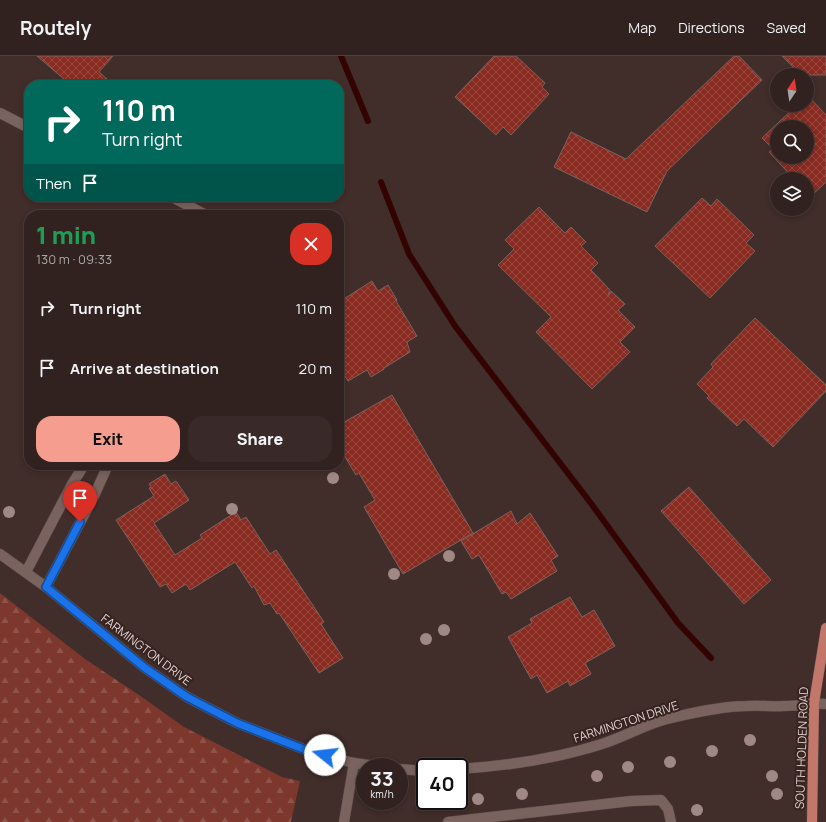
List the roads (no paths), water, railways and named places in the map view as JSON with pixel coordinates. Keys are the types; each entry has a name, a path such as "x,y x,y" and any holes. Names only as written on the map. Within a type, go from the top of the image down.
{"main road":[{"name":"SOUTH HOLDEN ROAD","path":"812,822 814,704 826,628"}],"street":[{"path":"0,113 24,125"},
{"path":"181,202 197,210"},
{"path":"26,572 81,470"},
{"path":"46,587 94,496 106,470"},
{"name":"FARMINGTON DRIVE","path":"0,554 46,587 145,668 187,697 244,726 311,752 354,763"},
{"name":"FARMINGTON DRIVE","path":"468,768 518,764 572,753 666,720 713,710 746,706 826,704"},
{"path":"344,822 354,763"},
{"path":"448,822 631,801 661,800 668,809 671,822"}],"waterway":[{"path":"341,56 368,121"},
{"path":"381,182 409,254 455,326 590,502 678,623 711,658"}]}
